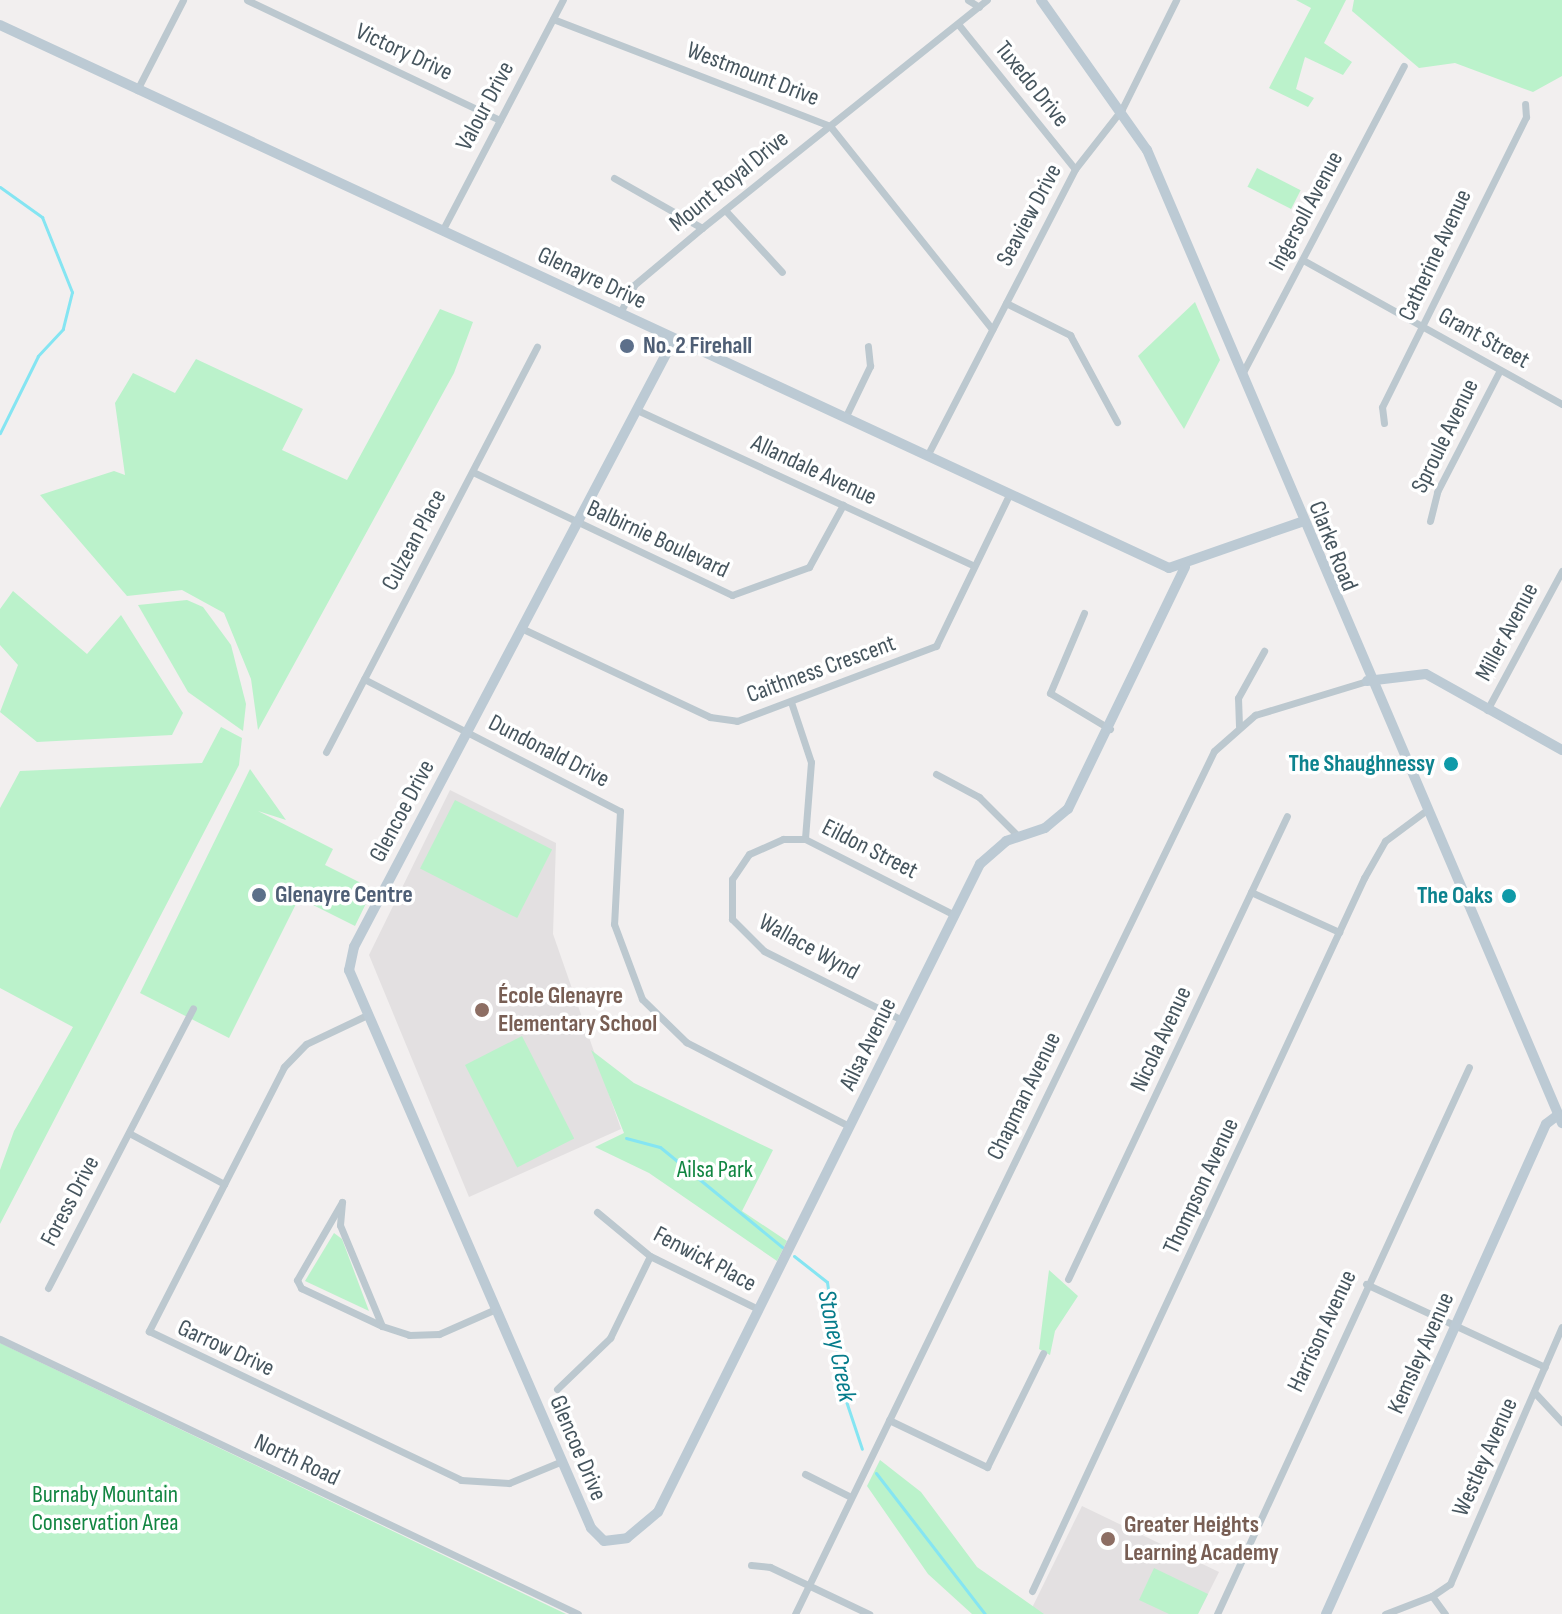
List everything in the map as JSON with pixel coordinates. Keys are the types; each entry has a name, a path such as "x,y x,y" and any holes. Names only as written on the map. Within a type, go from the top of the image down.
{"street":[{"path":"137,90 183,0"},
{"name":"Victory Drive","path":"247,0 500,120"},
{"name":"Valour Drive","path":"442,231 563,0"},
{"path":"968,0 979,7"},
{"name":"Mount Royal Drive","path":"620,313 634,285 987,0"},
{"name":"Clarke Road","path":"1041,0 1122,109 1242,374 1367,681 1560,1119"},
{"name":"Seaview Drive","path":"927,456 1075,169 1122,109 1176,0"},
{"name":"Westmount Drive","path":"553,19 830,126 992,329"},
{"name":"Tuxedo Drive","path":"958,24 1075,169"},
{"name":"Glenayre Drive","path":"0,25 1165,567 1185,567"},
{"name":"Ingersoll Avenue","path":"1242,374 1404,66"},
{"name":"Catherine Avenue","path":"1384,423 1382,407 1526,117 1525,104"},
{"path":"614,178 702,228"},
{"path":"725,210 782,272"},
{"name":"Grant Street","path":"1303,260 1562,404"},
{"path":"1006,303 1070,335 1117,422"},
{"name":"Glencoe Drive","path":"597,1536 365,1016 349,970 354,947 674,339"},
{"path":"845,418 870,366 868,346"},
{"name":"Culzean Place","path":"326,752 537,347"},
{"name":"Sproule Avenue","path":"1430,521 1435,497 1500,370"},
{"name":"Allandale Avenue","path":"637,410 974,566"},
{"name":"Balbirnie Boulevard","path":"473,472 576,524 737,595 809,567 843,505"},
{"name":"Caithness Crescent","path":"521,628 720,720 791,702 936,646 1009,495"},
{"path":"1185,567 1301,522"},
{"name":"Ailsa Avenue","path":"597,1536 615,1543 651,1522 980,864 1018,836 1068,809 1110,729 1185,567"},
{"name":"Miller Avenue","path":"1486,711 1562,571"},
{"path":"1084,613 1050,693 1110,729"},
{"path":"1239,726 1238,698 1264,651"},
{"path":"1367,681 1419,672 1562,750"},
{"name":"Dundonald Drive","path":"364,679 620,811 611,900 617,945 655,1015 711,1057 849,1126"},
{"name":"Chapman Avenue","path":"795,1614 1207,763 1239,726 1367,681"},
{"name":"Eildon Street","path":"791,702 811,762 805,839 955,915"},
{"path":"936,774 979,797 1018,836"},
{"name":"Thompson Avenue","path":"1032,1591 1339,932 1385,841 1424,812"},
{"name":"Nicola Avenue","path":"1068,1279 1287,816"},
{"name":"Wallace Wynd","path":"805,839 783,839 749,854 732,879 732,919 764,951 902,1020"},
{"path":"1251,892 1339,932"},
{"name":"Foress Drive","path":"48,1288 193,1008"},
{"name":"Garrow Drive","path":"365,1016 295,1054 224,1184 151,1335 461,1480 509,1483 562,1461"},
{"name":"Harrison Avenue","path":"1217,1614 1366,1284 1469,1067"},
{"name":"Kemsley Avenue","path":"1326,1614 1548,1119 1560,1119"},
{"path":"129,1133 224,1184"},
{"path":"382,1326 340,1225 342,1202 297,1285 382,1326 439,1334 496,1309"},
{"name":"Fenwick Place","path":"597,1212 650,1256 758,1309"},
{"path":"557,1389 610,1338 650,1256"},
{"path":"1366,1284 1545,1367"},
{"name":"Westley Avenue","path":"1432,1596 1450,1584 1562,1327"},
{"name":"North Road","path":"0,1339 578,1614"},
{"path":"889,1420 981,1467 998,1453 1043,1353"},
{"path":"1535,1393 1562,1422"},
{"path":"805,1474 851,1497"},
{"path":"751,1565 809,1585 869,1614"},
{"path":"1385,1614 1432,1596 1445,1614"}],"shaded area":[{"name":"École Glenayre Elementary School","path":"450,790 556,843 553,934 621,1129 469,1197 369,955"},
{"name":"Greater Heights Learning Academy","path":"1082,1506 1219,1572 1198,1614 1029,1614"}],"green space":[{"path":"1296,0 1346,0 1324,43 1352,62 1343,75 1305,57 1296,89 1314,98 1308,107 1269,88 1311,8"},
{"path":"1354,0 1562,0 1562,76 1533,92 1455,63 1419,68 1352,11"},
{"path":"1257,168 1301,190 1291,209 1247,187"},
{"path":"1195,302 1220,360 1184,429 1138,356"},
{"path":"440,309 473,322 454,373 258,730 251,679 224,613 182,590 127,596 40,495 114,471 125,475 115,403 133,373 175,393 196,359 303,409 282,450 347,480"},
{"path":"13,591 87,654 121,615 183,713 172,735 37,742 0,712 18,665 0,645 0,609"},
{"path":"187,600 203,607 231,645 246,704 243,731 188,692 138,605"},
{"path":"221,727 242,738 239,765 0,1224 0,1170 14,1131 73,1027 0,988 0,808 20,771 202,763"},
{"path":"250,769 286,820 258,811 333,849 325,865 373,889 355,926 299,898 229,1038 140,993"},
{"path":"455,800 552,849 517,918 420,869"},
{"path":"522,1036 574,1138 517,1168 465,1065"},
{"name":"Ailsa Park","path":"591,1050 634,1083 773,1150 742,1211 787,1241 777,1261 649,1173 595,1147 624,1133"},
{"path":"334,1233 342,1239 369,1311 305,1281"},
{"path":"1049,1270 1078,1296 1055,1331 1050,1355 1039,1349"},
{"name":"Burnaby Mountain Conservation Area","path":"0,1343 566,1614 0,1614"},
{"path":"880,1460 921,1492 977,1567 1044,1614 972,1614 928,1574 867,1486"},
{"path":"1154,1568 1208,1594 1198,1614 1169,1614 1139,1600"}],"waterway":[{"path":"0,187 42,217 72,292 63,329 38,356 0,433"},
{"name":"Stoney Creek","path":"626,1138 660,1147 782,1247"},
{"name":"Stoney Creek","path":"794,1256 827,1282 842,1389 862,1449"},
{"name":"Stoney Creek","path":"876,1473 985,1614"}],"place":[{"name":"No. 2 Firehall","path":"627,346"},
{"name":"The Shaughnessy","path":"1451,764"},
{"name":"Glenayre Centre","path":"259,895"},
{"name":"The Oaks","path":"1509,896"},
{"name":"École Glenayre Elementary School","path":"482,1010"},
{"name":"Greater Heights Learning Academy","path":"1108,1539"}]}
